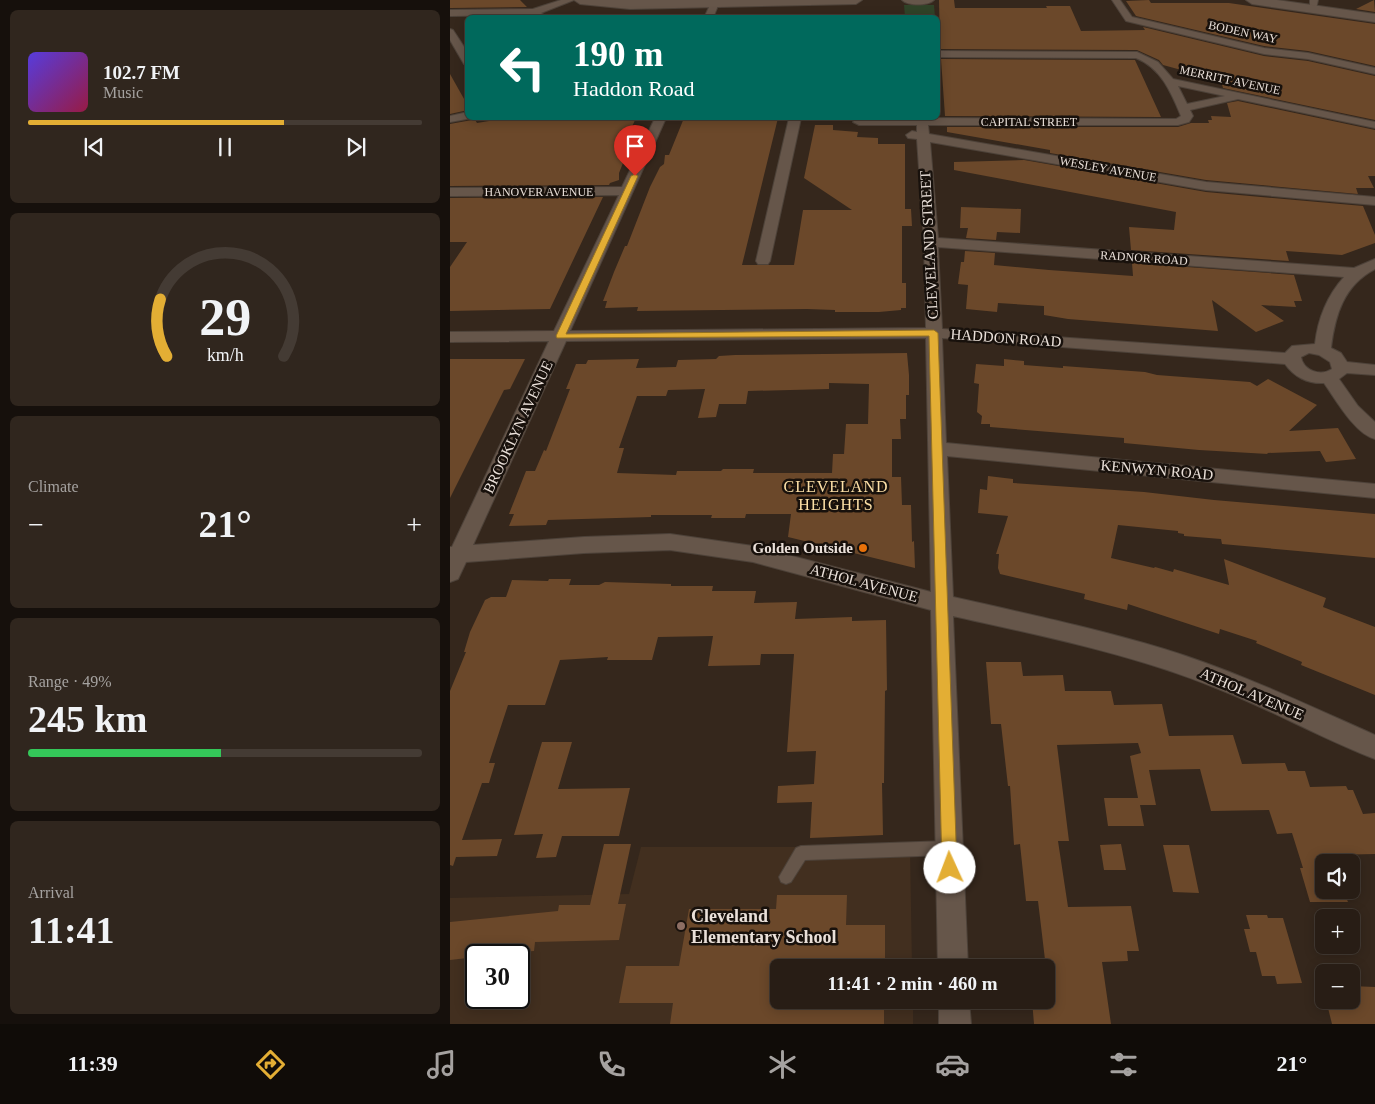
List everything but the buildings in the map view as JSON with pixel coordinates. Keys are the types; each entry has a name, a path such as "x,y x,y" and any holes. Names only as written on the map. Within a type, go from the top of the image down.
{"main road":[{"path":"580,0 630,5 705,5 715,3 856,0"},
{"path":"908,0 928,0"},
{"path":"1252,0 1314,2 1375,16"}],"street":[{"path":"450,13 534,12 570,0"},
{"name":"BODEN WAY","path":"1116,0 1129,19 1264,51 1308,56 1375,71"},
{"path":"709,15 715,3"},
{"path":"534,12 539,15"},
{"path":"450,32 465,57"},
{"name":"MERRITT AVENUE","path":"940,54 1137,55 1156,64 1168,81 1375,125"},
{"path":"1168,81 1184,108 1240,97"},
{"name":"CAPITAL STREET","path":"923,129 1174,122 1186,119 1187,116 1184,108"},
{"path":"450,119 465,116"},
{"name":"BROOKLYN AVENUE","path":"453,561 660,120"},
{"path":"763,261 795,120"},
{"name":"WESLEY AVENUE","path":"852,120 923,129 1206,186 1375,201"},
{"name":"CLEVELAND STREET","path":"923,129 931,242 953,959"},
{"name":"HANOVER AVENUE","path":"450,192 628,191"},
{"name":"RADNOR ROAD","path":"931,242 1356,273"},
{"path":"1322,350 1328,319 1336,298 1356,273 1375,263"},
{"name":"HADDON ROAD","path":"450,337 934,333 1292,359"},
{"path":"1375,370 1335,372 1315,377 1293,364 1292,359 1294,352 1309,348 1322,350 1336,358 1335,372 1352,410 1375,433"},
{"name":"KENWYN ROAD","path":"938,449 1375,491"},
{"name":"ATHOL AVENUE","path":"453,561 584,545 670,542 754,554 941,604 1076,634 1164,659 1224,680 1375,747"},
{"path":"954,1009 955,1024"}],"lane":[{"path":"786,877 801,853 949,848"}],"shaded area":[{"name":"Cleveland Elementary School","path":"641,847 910,847 912,959 770,959 770,1009 913,1009 913,1024 450,1024 450,898 629,894"}],"green space":[{"path":"904,5 934,5 935,15 905,15"}],"place":[{"name":"Golden Outside","path":"863,548"},
{"name":"Cleveland Elementary School","path":"681,926"}],"district":[{"name":"CLEVELAND HEIGHTS","path":"836,495"}],"route":[{"path":"635,176 560,336 934,333 950,868"}]}
